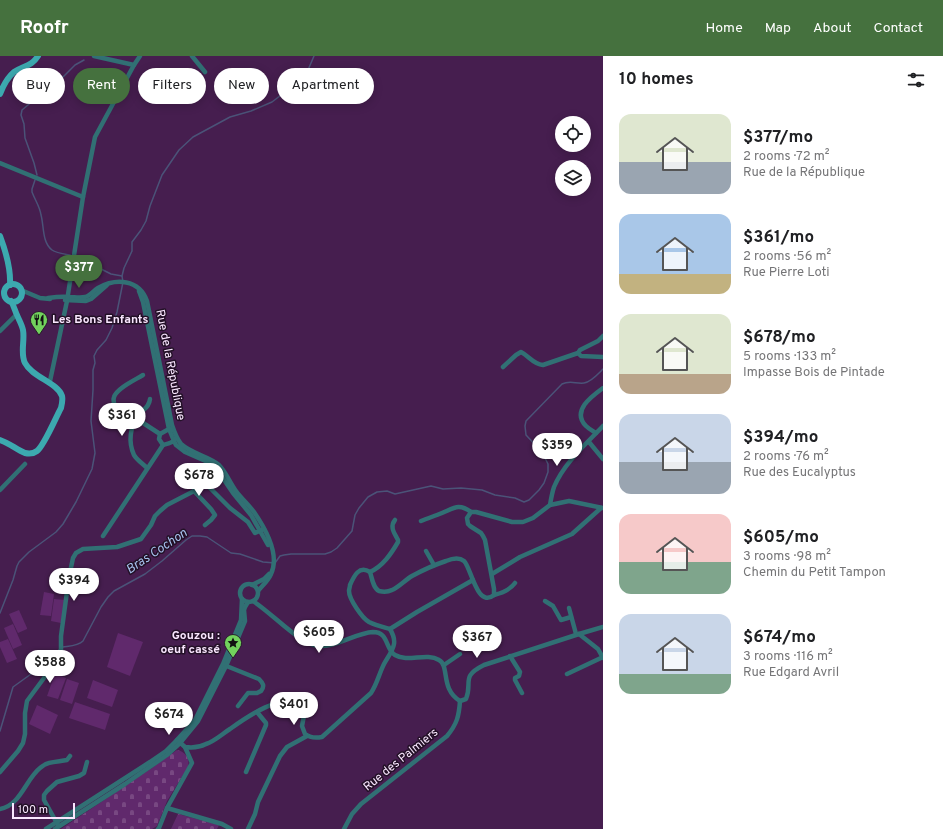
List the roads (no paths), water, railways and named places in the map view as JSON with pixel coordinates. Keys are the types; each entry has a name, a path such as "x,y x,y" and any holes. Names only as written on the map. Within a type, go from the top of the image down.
{"main road":[{"path":"0,94 9,76 34,62 38,56"},
{"path":"0,236 5,250 13,285 21,293 20,298 13,303"},
{"path":"0,440 25,453 33,454 38,450 61,408 62,402 62,396 58,390 29,369 25,363 22,351 24,337 23,330 13,303 6,299 2,291 13,285"}],"street":[{"path":"94,56 134,65"},
{"path":"49,383 67,298 83,197 95,137 140,56"},
{"path":"192,56 202,68"},
{"path":"0,163 83,197"},
{"name":"Rue de la République","path":"21,293 30,294 40,298 67,298 86,301 115,282 130,283 135,287 139,291 143,302 171,430 176,445 185,452 210,463 216,468 233,493 262,530"},
{"path":"0,331 17,315"},
{"path":"503,367 521,352 538,365 543,365 578,353 580,350 603,336"},
{"path":"578,353 581,356 603,357"},
{"path":"143,375 123,386 113,398 114,404 160,434"},
{"path":"596,433 586,426 580,418 580,411 591,398 603,388"},
{"path":"147,468 134,456 130,444 131,432 137,418 150,404 150,399"},
{"path":"550,505 554,488 561,475 575,456 603,426"},
{"path":"160,434 171,430"},
{"name":"Rue de la République","path":"171,430 182,444 200,455 213,460 221,467 236,491 253,512 274,557 271,575 257,594"},
{"path":"160,434 159,439 163,445"},
{"path":"103,536 163,445 174,441 176,436"},
{"path":"588,442 603,459"},
{"path":"0,490 25,464"},
{"path":"0,772 23,744 27,701 61,655 61,636 69,577 73,558 76,553 82,549 117,547 141,539 160,510 194,491 201,484 207,485 230,508 248,522 256,533 262,530"},
{"path":"194,491 215,515 205,525"},
{"path":"421,521 454,507 465,508 471,512 512,522 523,522 533,518 550,505 569,501 602,508"},
{"path":"492,574 520,557 572,534 602,508"},
{"path":"471,512 467,518 468,524 483,536 492,574 494,595"},
{"path":"248,829 255,814 258,802 280,756 288,747 307,736 318,737 326,734 371,694 373,690 383,665 391,651 394,639 390,629 369,622 362,616 348,590 356,574 362,570 370,572 379,567 389,556 398,542 392,527 395,520"},
{"path":"426,551 434,565"},
{"path":"370,572 375,587 380,591 388,591 392,590 411,576 434,565 451,559 461,559 466,564 480,593 486,597 490,598 494,595 502,593 513,586 514,583"},
{"path":"252,585 264,579 273,568"},
{"path":"390,629 473,580"},
{"path":"225,665 241,620 241,588 246,584 252,585 256,588 262,607"},
{"path":"46,829 57,826 166,751 178,741 195,720 225,665 245,621 245,607 257,594"},
{"path":"242,599 262,607 293,634 315,645 329,645 374,632 385,638 393,654 403,658 435,658 444,665 449,690 460,701"},
{"path":"546,601 553,606 561,620 571,617"},
{"path":"567,674 603,658 598,649 578,634 569,608"},
{"path":"522,693 515,680 515,678 519,676 520,672 510,656 603,627"},
{"path":"444,665 460,654"},
{"name":"Rue des Palmiers","path":"344,829 352,814 361,804 447,736 454,727 459,712 460,701 467,697 468,681 471,673 484,665 510,656"},
{"path":"225,665 259,679 264,685 261,692 248,693 238,706"},
{"path":"185,748 205,745 245,718 285,700 304,702 306,705 302,726 307,736"},
{"path":"246,772 266,725 257,712"},
{"path":"158,829 167,808 192,763 185,748 178,741"},
{"path":"0,809 6,808 16,800 40,768 59,760 67,760 70,756"},
{"path":"57,826 44,800 44,795 57,782 84,774 87,762"},
{"path":"167,808 222,824 231,829"}],"waterway":[{"path":"0,613 19,562 29,552 56,532 63,524 76,502 92,469 95,453 91,421 93,370 95,363 94,356 106,340 112,328 123,282 122,276 132,251 132,242 146,221 162,175 179,150 193,137 230,117 251,111 272,102 296,85 305,77 314,56"},
{"path":"65,75 75,65 84,60"},
{"path":"29,104 22,110 21,115 24,124 25,138 37,175"},
{"path":"35,180 32,192 39,206 46,243 54,251 70,255"},
{"path":"79,258 111,274 122,276"},
{"name":"Bras Cochon","path":"63,647 76,645 83,641 101,607 114,591 145,574 192,536 207,537 231,553 240,554 263,562 275,563 280,556 284,555 325,554 337,548 352,531 355,515 359,508 368,497 377,492 387,491 395,494 431,486 443,489 461,488 482,490 495,495 515,498 524,502 529,500 544,483 548,472 548,464 542,452 526,435 526,421 562,384 568,382 587,382 594,378 603,369"},
{"name":"Bras Cochon","path":"0,731 13,687 38,669 60,649"}],"place":[{"name":"Les Bons Enfants","path":"39,335"},
{"name":"Gouzou : oeuf cassé","path":"233,658"}]}
